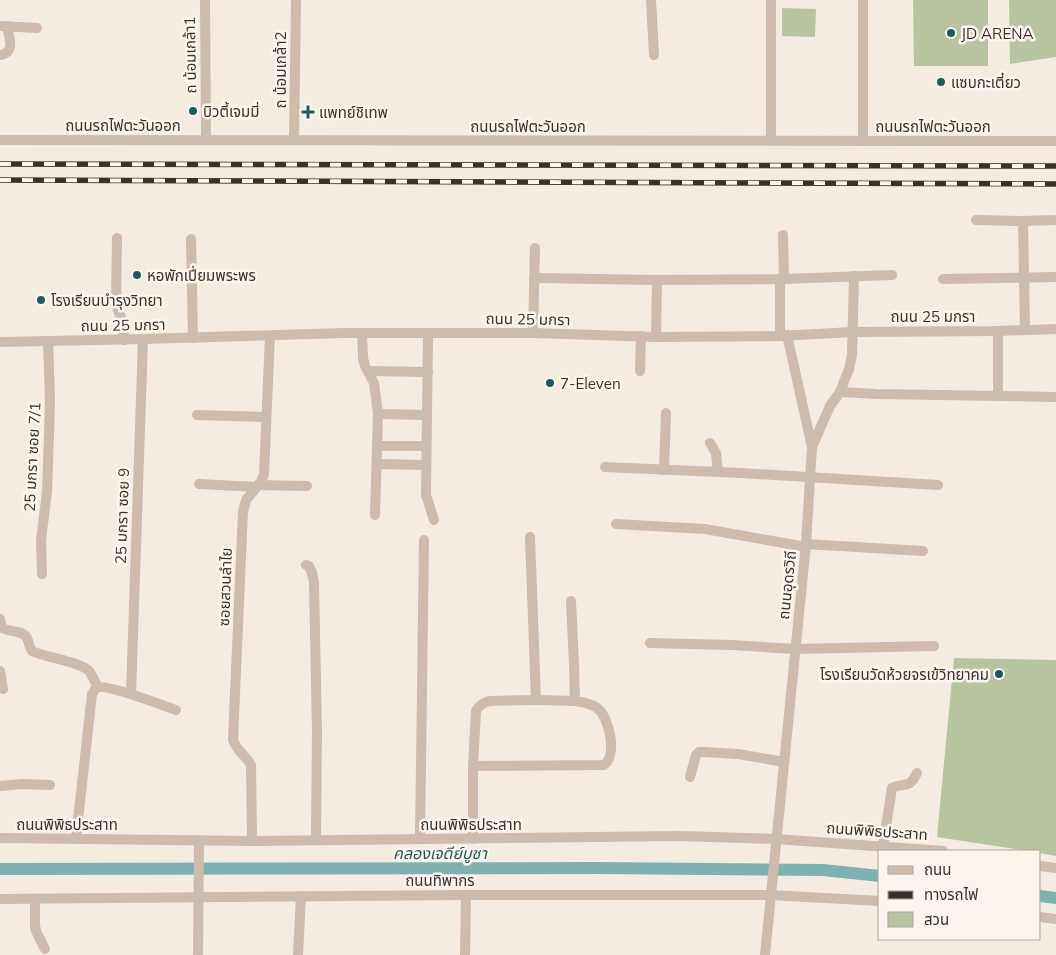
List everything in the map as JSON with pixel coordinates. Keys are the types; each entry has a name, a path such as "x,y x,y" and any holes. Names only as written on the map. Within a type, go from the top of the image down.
{"street":[{"name":"ถ น้อมเกล้า1","path":"205,0 206,140"},
{"name":"ถ น้อมเกล้า2","path":"294,140 296,0"},
{"path":"651,0 654,55"},
{"path":"771,0 771,140"},
{"path":"863,0 863,140"},
{"path":"0,55 5,54 10,49 3,26 37,28"},
{"name":"ถนนรถไฟตะวันออก","path":"0,140 1056,141"},
{"path":"976,220 1056,220"},
{"path":"1023,221 1026,330"},
{"name":"ถนนอุดรวิถี","path":"765,955 806,546 812,447 783,336 783,235"},
{"path":"117,238 116,304 123,324 124,340"},
{"path":"190,240 194,338"},
{"path":"533,333 535,248"},
{"path":"534,278 657,280 782,279 892,275"},
{"path":"812,447 830,406 840,392 849,369 852,355 854,276"},
{"path":"943,279 1056,277"},
{"path":"656,337 657,280"},
{"name":"ถนน 25 มกรา","path":"0,342 270,336 319,333 533,333 656,337 783,336 853,332 1056,329"},
{"path":"998,331 998,396"},
{"path":"362,333 364,366 374,384 378,414 375,515"},
{"path":"428,333 426,494 434,520"},
{"name":"ซอยสวนลำไย","path":"252,841 252,765 235,747 233,739 243,512 246,500 261,482 264,474 270,336"},
{"path":"640,371 641,336"},
{"name":"25 มกรา ซอย 9","path":"131,694 143,339"},
{"name":"25 มกรา ซอย 7/1","path":"42,574 41,540 47,492 50,401 48,341"},
{"path":"368,371 428,372"},
{"path":"840,392 1056,397"},
{"path":"664,470 666,413"},
{"path":"378,414 427,415"},
{"path":"197,415 266,417"},
{"path":"710,443 716,453 718,472"},
{"path":"377,446 426,446"},
{"path":"376,464 426,466"},
{"path":"605,467 938,485"},
{"path":"199,484 307,486"},
{"path":"616,524 705,529 806,546 923,551"},
{"path":"530,537 536,700"},
{"path":"420,839 424,540"},
{"path":"306,565 309,566 312,572 314,583 317,731 316,840"},
{"path":"571,601 575,701"},
{"path":"1,626 7,631 23,634 27,638 32,651 79,665 89,671 98,687"},
{"path":"650,643 795,649 934,646"},
{"path":"0,671 3,689"},
{"path":"76,838 92,694 95,690 98,687 104,687 131,694 176,710"},
{"path":"473,766 604,765 610,759 609,733 603,715 597,708 587,703 536,700 489,701 483,703 478,707 475,718 473,766 473,839"},
{"path":"690,777 698,752 738,754 784,762"},
{"path":"883,846 892,788 911,783 917,773"},
{"path":"0,786 22,784 50,785"},
{"name":"ถนนพิพิธประสาท","path":"0,838 76,838 199,845 252,841 680,836 776,839 931,850"},
{"path":"198,955 199,845"},
{"path":"1041,866 1056,868"},
{"path":"465,955 466,895"},
{"name":"ถนนทิพากร","path":"0,899 466,895 770,895 878,901"},
{"path":"298,955 301,896"},
{"path":"35,899 34,925 45,949"},
{"path":"1041,916 1056,919"}],"green space":[{"name":"JD ARENA","path":"913,0 988,0 988,66 914,66"},
{"path":"1009,0 1056,0 1056,57 1010,64"},
{"path":"782,8 816,9 815,37 782,36"},
{"path":"954,658 1056,660 1056,856 1041,853 1041,850 1022,850 937,837"}],"waterway":[{"name":"คลองเจดีย์บูชา","path":"0,869 597,868 823,870 878,876"},
{"name":"คลองเจดีย์บูชา","path":"1041,896 1056,898"}],"railway":[{"path":"0,164 1056,166"},
{"path":"0,180 1056,184"}],"place":[{"name":"JD ARENA","path":"951,33"},
{"name":"แซบกะเตี๋ยว","path":"941,82"},
{"name":"บิวตี้เจมมี่","path":"193,111"},
{"name":"แพทย์ชิเทพ","path":"308,112"},
{"name":"หอพักเปี่ยมพระพร","path":"137,275"},
{"name":"โรงเรียนบำรุงวิทยา","path":"41,300"},
{"name":"7-Eleven","path":"550,383"},
{"name":"โรงเรียนวัดห้วยจรเข้วิทยาคม","path":"999,674"}]}
